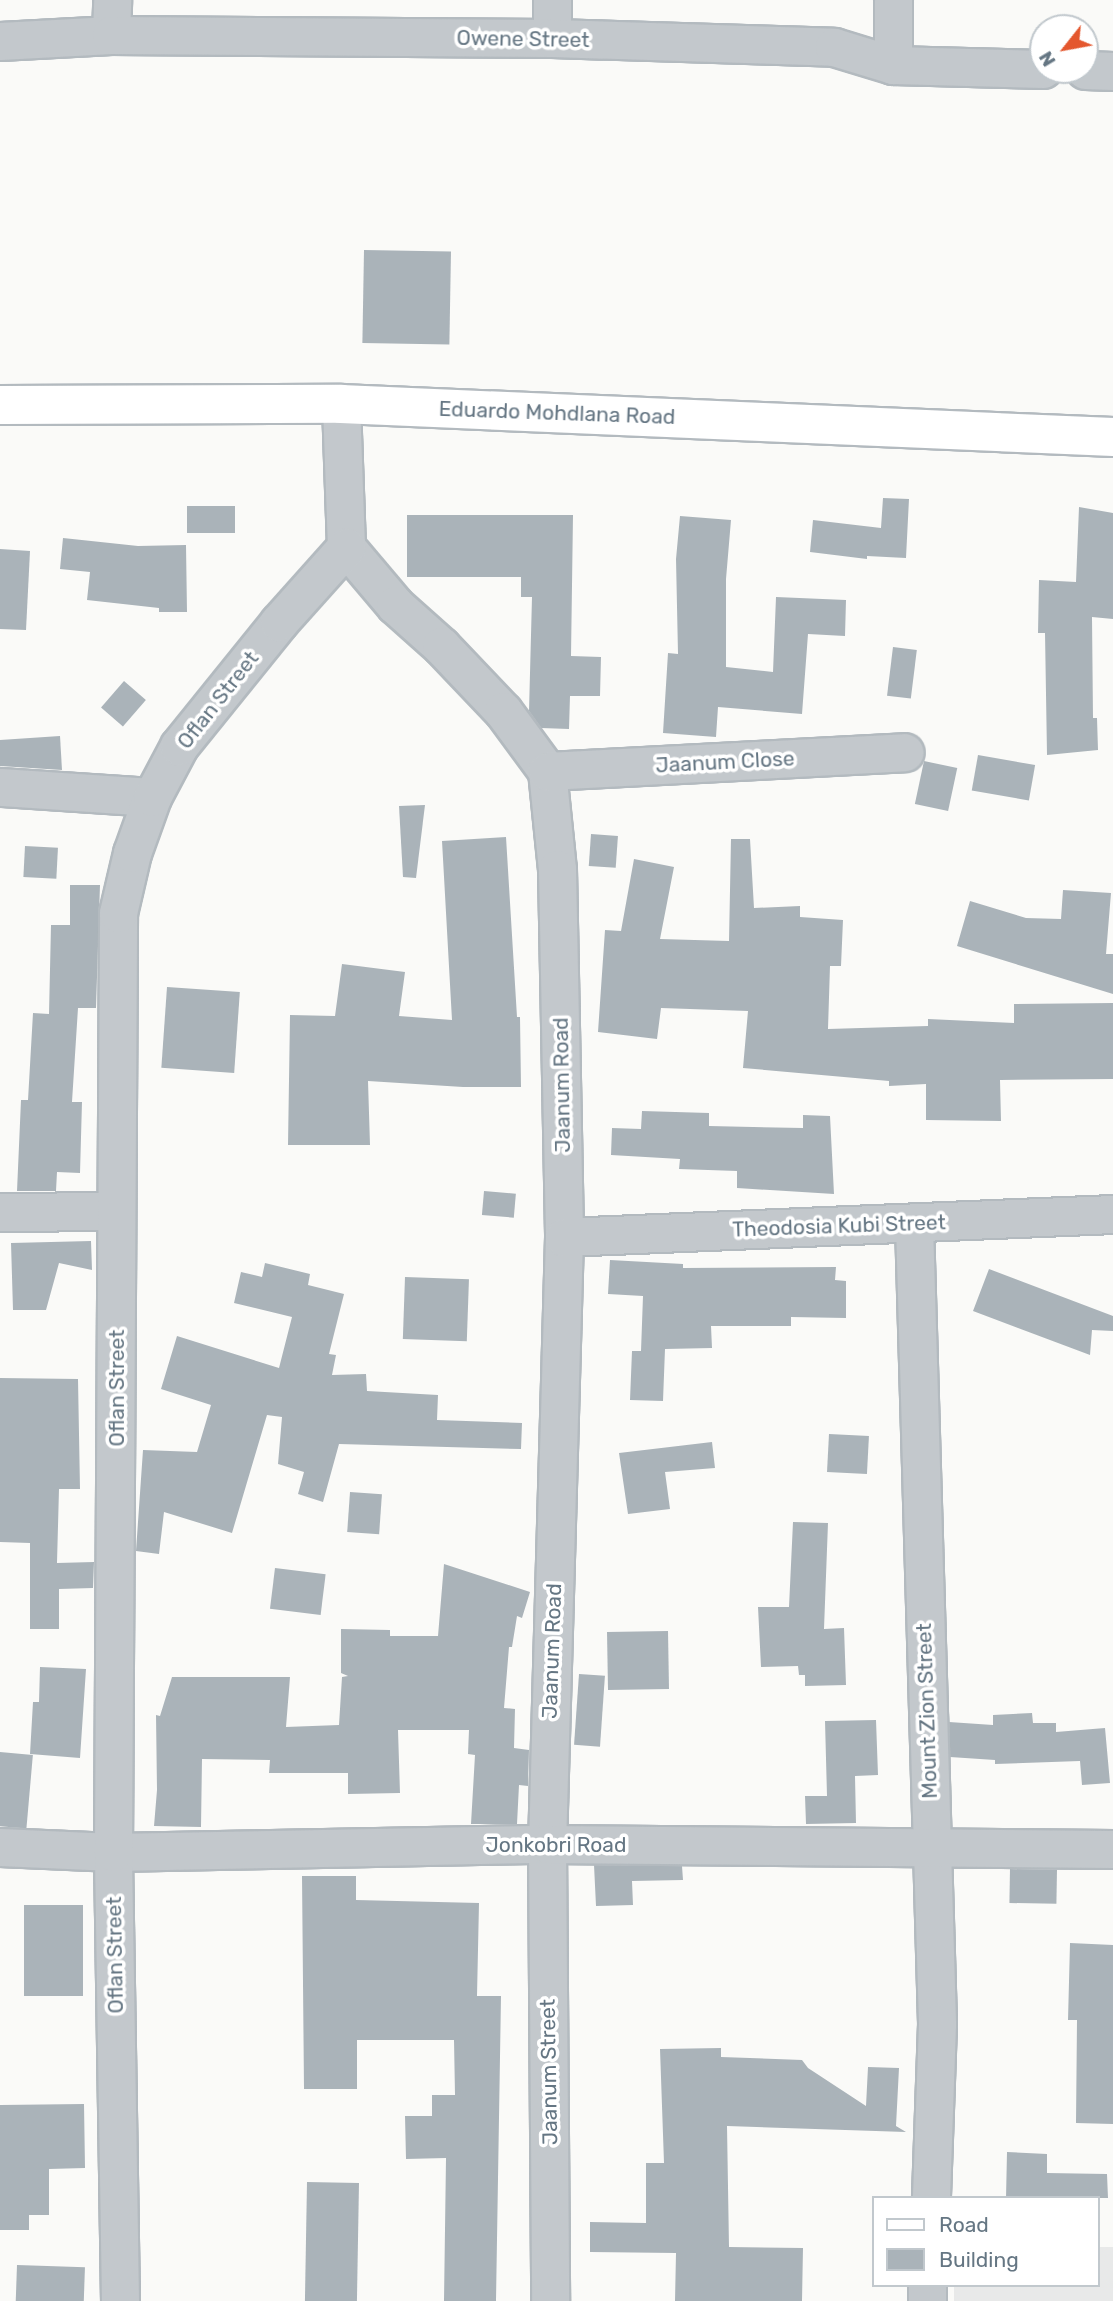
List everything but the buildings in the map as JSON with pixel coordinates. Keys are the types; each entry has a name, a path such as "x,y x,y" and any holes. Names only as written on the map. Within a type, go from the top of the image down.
{"main road":[{"name":"Eduardo Mohdlana Road","path":"0,405 341,404 1113,437"}],"street":[{"path":"552,0 552,38"},
{"path":"893,0 893,65"},
{"name":"Owene Street","path":"0,41 111,18 552,38 834,47 893,65 1029,69"},
{"path":"341,404 346,547 395,605 441,646 503,711 547,771"},
{"name":"Oflan Street","path":"120,2301 113,1852 118,1270 115,1211 117,913 132,853 152,797 179,746 279,622 346,547"},
{"name":"Jaanum Close","path":"547,771 904,752"},
{"name":"Jaanum Road","path":"547,771 557,869 564,1237 547,1844"},
{"path":"0,787 152,797"},
{"path":"0,1212 115,1211"},
{"name":"Theodosia Kubi Street","path":"564,1237 1113,1214"},
{"name":"Mount Zion Street","path":"914,1224 937,2024 931,2196"},
{"name":"Jonkobri Road","path":"0,1847 113,1852 547,1844 930,1845 1113,1849"},
{"name":"Jaanum Street","path":"547,1844 550,2301"}],"shaded area":[{"path":"1099,2247 1113,2247 1113,2301 954,2301 954,2287 1099,2287"}]}
